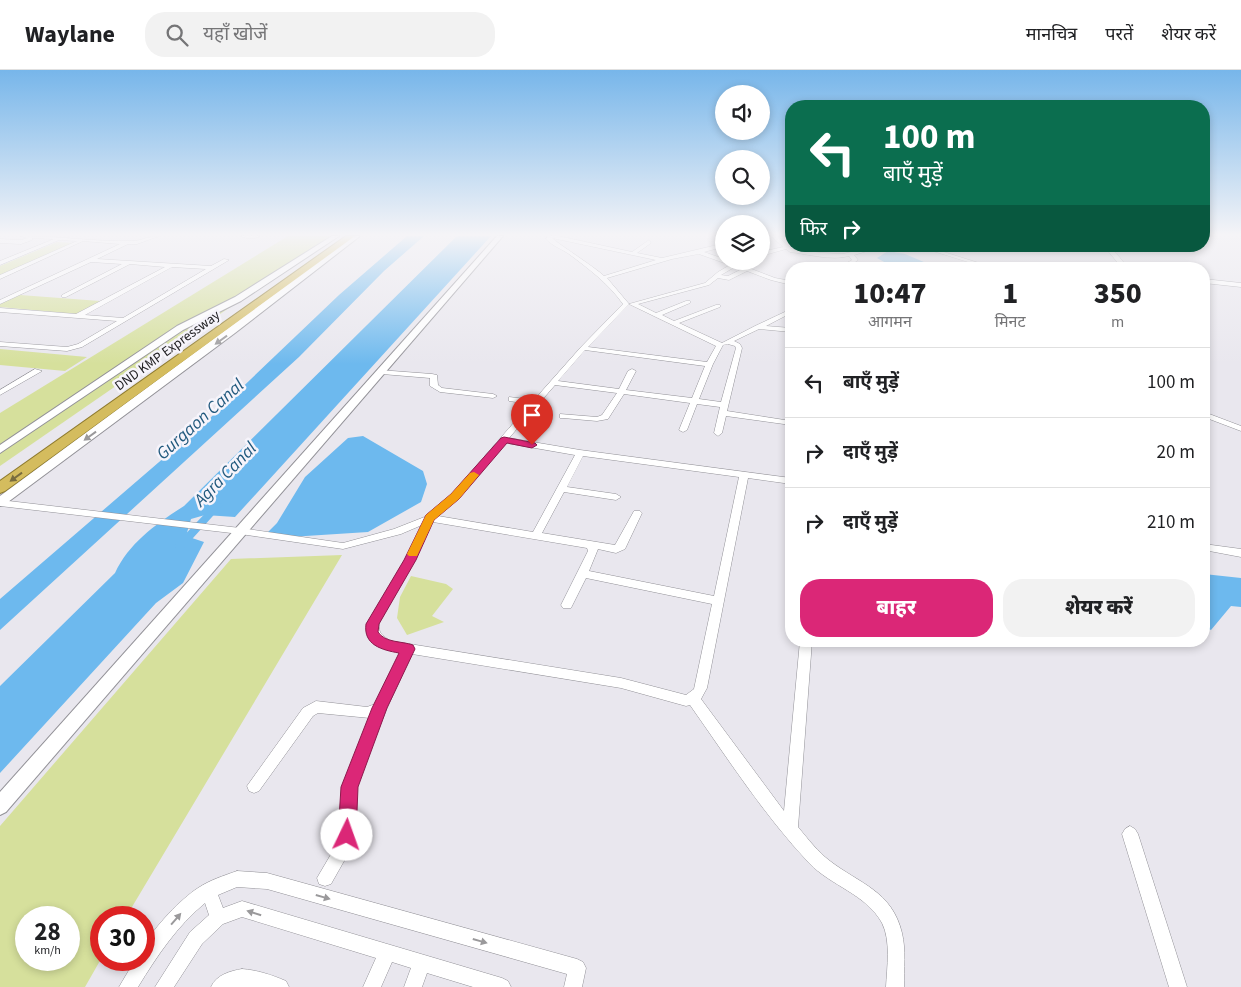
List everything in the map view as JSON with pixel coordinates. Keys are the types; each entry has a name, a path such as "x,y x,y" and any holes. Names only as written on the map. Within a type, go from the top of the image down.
{"highway":[{"name":"DND KMP Expressway","path":"0,488 283,279"},
{"name":"DND KMP Expressway","path":"0,475 288,279"}],"street":[{"path":"0,302 50,279"},
{"path":"64,296 98,279"},
{"path":"78,316 147,279"},
{"path":"0,344 72,349 193,279"},
{"path":"0,450 180,328 238,299 269,279"},
{"path":"2,503 301,279"},
{"path":"0,806 237,530 382,372 463,279"},
{"path":"603,279 629,304 724,343 738,345 739,348 718,433"},
{"path":"2,503 237,530 343,546 397,532 430,518 455,496 583,348 629,304 705,285 713,279"},
{"path":"772,279 785,281"},
{"path":"1210,282 1241,285"},
{"path":"657,315 688,302"},
{"path":"674,323 718,306"},
{"path":"0,310 123,320"},
{"path":"682,430 709,364 724,343 785,314"},
{"path":"756,327 785,329"},
{"path":"583,348 709,364"},
{"path":"0,393 38,371"},
{"path":"563,416 605,418 632,371"},
{"path":"382,372 432,376 434,377 434,386 440,390 493,396"},
{"path":"553,383 693,401 785,422"},
{"path":"512,399 536,402"},
{"path":"1210,416 1241,428"},
{"path":"504,440 580,453 785,480"},
{"path":"536,535 580,453"},
{"path":"430,518 410,560 373,624 372,632 376,640 389,646 621,683 686,701 693,699 701,688 744,475"},
{"path":"562,489 616,497"},
{"path":"430,518 616,549 620,548 637,513"},
{"path":"568,605 592,551 592,545"},
{"path":"1210,548 1241,553"},
{"path":"582,573 718,601"},
{"path":"790,832 805,647"},
{"path":"326,878 344,847 349,822 349,787 380,708 408,649"},
{"path":"693,699 790,832 823,866 859,887 876,901 888,916 894,936 895,987"},
{"path":"254,786 308,712 316,707 366,713 380,708"},
{"path":"1130,834 1178,987"},
{"path":"128,987 153,945 183,912 209,891 237,879 267,881 577,968 573,987"},
{"path":"209,891 218,918"},
{"path":"164,987 196,938 218,918 242,909 502,987"},
{"path":"372,987 387,953"},
{"path":"413,987 422,963"},
{"path":"220,987 226,982 241,976 280,987"}],"green space":[{"path":"218,279 271,279 0,466 0,413"},
{"path":"20,295 100,301 76,314 0,307 0,304"},
{"path":"0,349 87,357 65,371 0,365"},
{"path":"342,555 133,906 90,906 90,971 94,971 85,987 0,987 0,826 231,559"},
{"path":"411,576 446,584 453,589 432,616 444,622 407,635 397,618 400,597"}],"water":[{"path":"358,279 376,279 299,357 0,630 0,599 209,419"},
{"path":"414,279 452,279 235,517 205,515 191,519 186,536 204,542 183,583 156,603 0,773 0,686 115,573 128,552 144,535 184,506"},
{"path":"363,436 423,471 427,484 421,502 368,532 290,537 264,536 277,523 305,477 348,438"},
{"path":"1210,575 1241,578 1241,607 1231,606 1211,630"}],"waterway":[{"name":"Agra Canal","path":"180,546 218,505"}],"slow traffic":[{"path":"413,554 430,518 455,496 474,475"}],"route":[{"path":"347,835 349,787 380,708 408,649 389,646 376,640 372,632 373,624 410,560 430,518 455,496 504,440 532,445"}],"water label":[{"name":"Gurgaon Canal","path":"200,419"}]}
